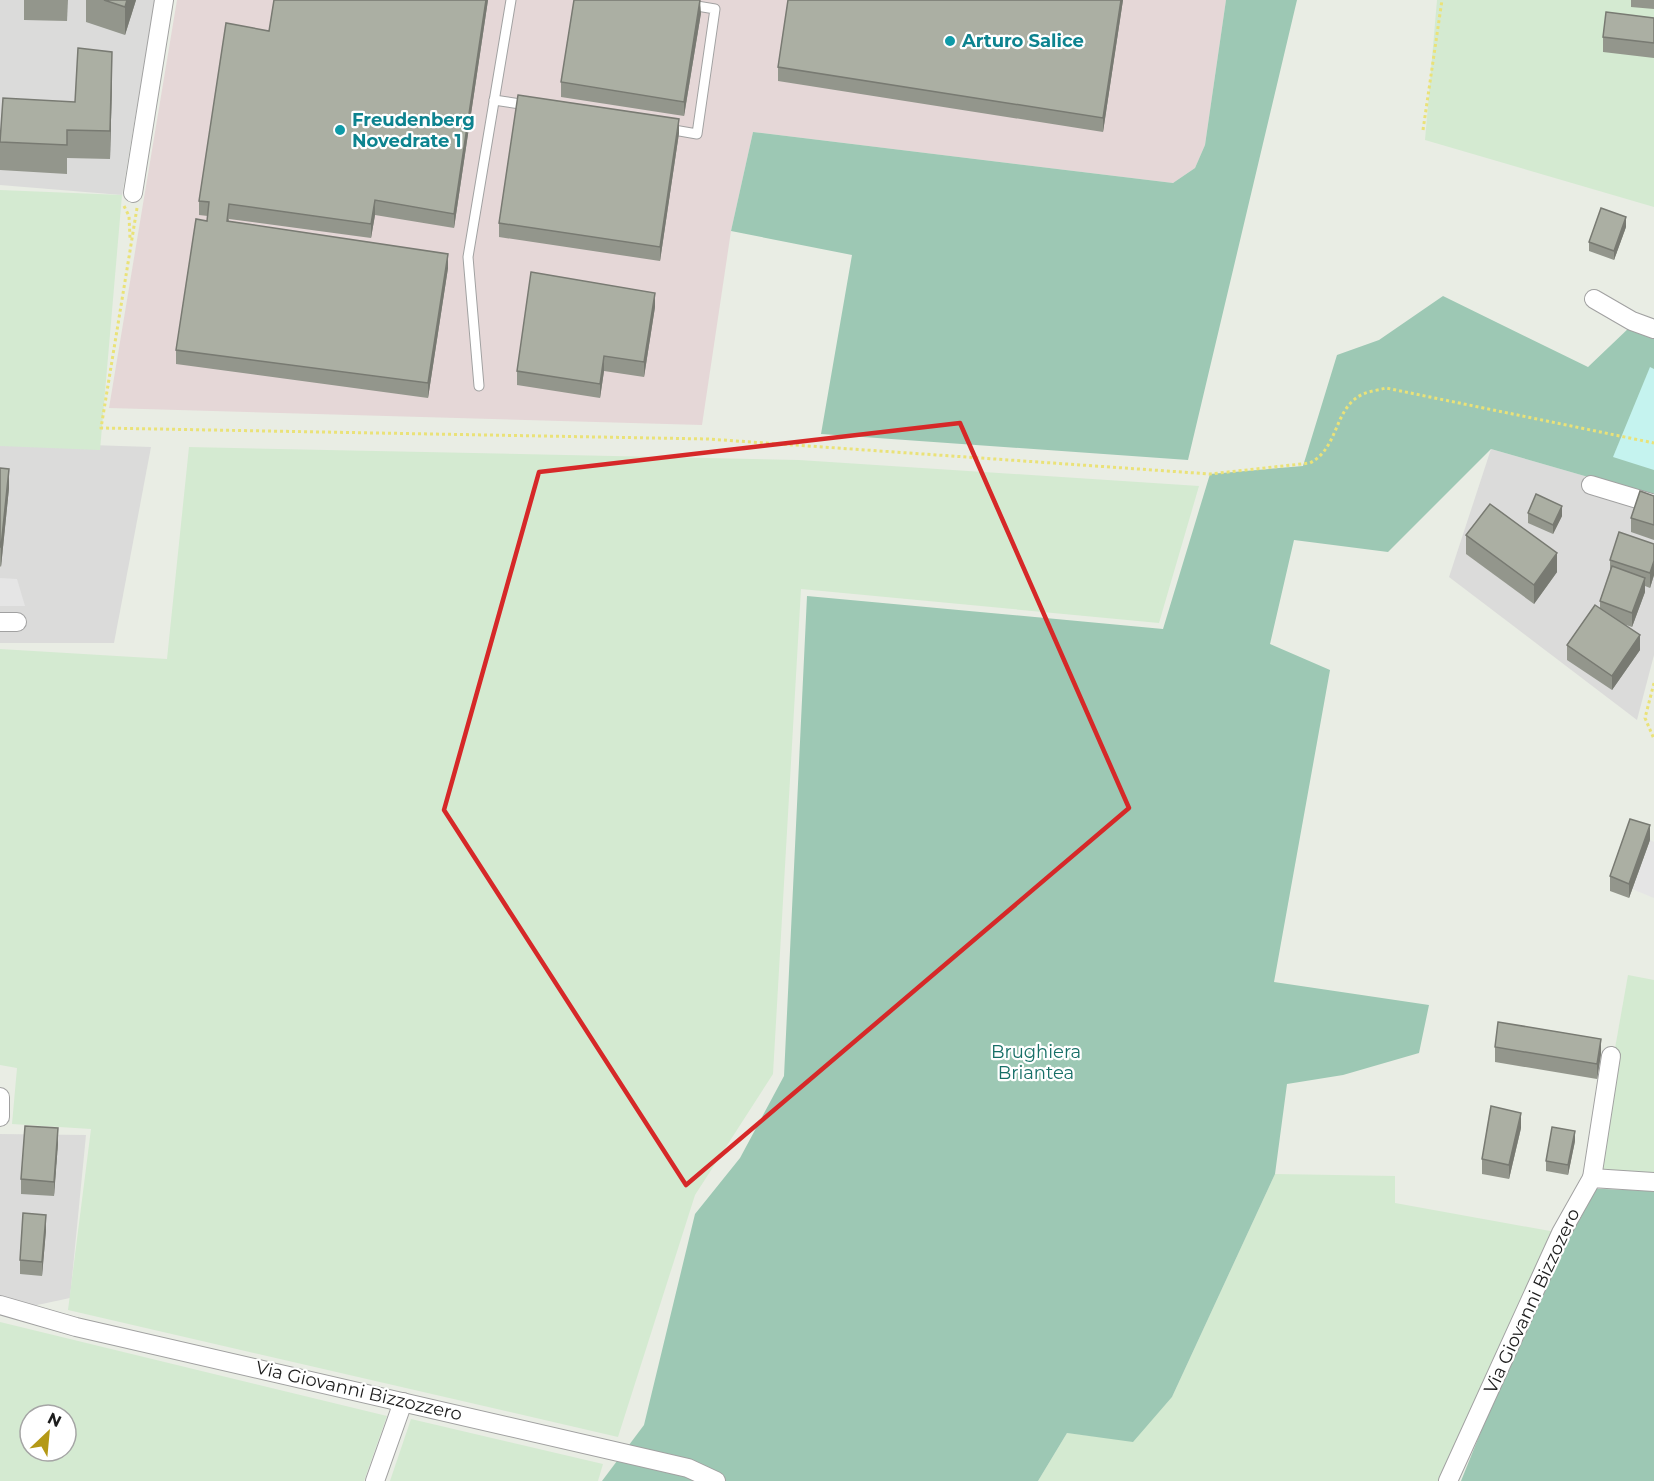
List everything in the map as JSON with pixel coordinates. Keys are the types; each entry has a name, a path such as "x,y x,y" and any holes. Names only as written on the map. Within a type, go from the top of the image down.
{"street":[{"path":"133,193 164,0"},
{"path":"1594,299 1632,321 1654,329"},
{"path":"1591,485 1654,504"},
{"path":"1611,1056 1592,1178 1654,1182"},
{"path":"0,1097 0,1117"},
{"name":"Via Giovanni Bizzozero","path":"1448,1481 1561,1233 1592,1178"},
{"name":"Via Giovanni Bizzozzero","path":"0,1305 76,1327 688,1468 716,1481"},
{"path":"375,1481 404,1402"}],"lane":[{"path":"479,386 468,257 511,0"},
{"path":"652,126 697,134 715,9 683,3"},
{"path":"494,100 539,107"}],"path":[{"path":"1423,130 1442,0"},
{"path":"133,193 137,199 136,214 100,428 708,439 1210,474 1310,463 1322,457 1346,408 1362,395 1386,388 1654,443"},
{"path":"1654,683 1645,718 1654,739"}],"highlighted area":[{"path":"960,423 1129,808 686,1185 444,810 539,472"}],"shaded area":[{"path":"0,0 155,0 122,195 0,185"},
{"path":"177,0 1226,0 1205,145 1195,168 1173,183 753,132 731,231 702,425 109,408"},
{"path":"1650,367 1654,369 1654,470 1613,457"},
{"path":"0,442 151,447 114,643 0,643"},
{"path":"1491,449 1654,496 1654,655 1637,720 1449,577"},
{"path":"0,578 17,579 25,606 0,606"},
{"path":"1650,840 1654,842 1654,898 1632,889"},
{"path":"0,1134 86,1135 70,1298 0,1313"}],"green space":[{"path":"1226,0 1297,0 1188,460 821,434 852,255 731,231 753,132 1173,183 1195,168 1205,145"},
{"path":"1437,0 1654,0 1654,207 1425,140"},
{"path":"0,190 122,195 100,450 0,446"},
{"name":"Brughiera Briantea","path":"1443,296 1588,367 1631,326 1654,335 1654,496 1491,449 1388,552 1294,540 1270,644 1330,670 1274,982 1429,1005 1419,1053 1343,1075 1287,1084 1275,1174 1172,1397 1133,1442 1067,1433 1038,1481 602,1481 644,1425 695,1214 740,1158 784,1076 807,596 1163,629 1210,474 1303,466 1337,355 1379,340"},
{"path":"189,447 799,460 1199,486 1159,623 801,589 773,1074 695,1195 618,1437 68,1310 91,1129 12,1124 17,1068 0,1065 0,649 167,659"},
{"path":"1628,975 1654,980 1654,1182 1592,1178"},
{"path":"1275,1174 1395,1176 1395,1203 1561,1233 1448,1481 1038,1481 1067,1433 1133,1441 1172,1397"},
{"path":"1579,1188 1654,1191 1654,1481 1461,1481"},
{"path":"0,1322 387,1416 364,1481 0,1481"},
{"path":"411,1419 603,1464 598,1481 390,1481"}],"building":[{"path":"104,0 127,0 125,7"},
{"name":"Freudenberg Novedrate 1","path":"274,0 486,0 454,214 375,200 371,224 229,204 227,221 448,254 428,383 176,350 196,219 207,221 209,202 199,201 226,23 269,31"},
{"path":"574,0 700,0 684,102 561,82"},
{"name":"Arturo Salice","path":"788,0 1121,0 1103,118 778,67"},
{"path":"1606,12 1654,18 1654,43 1603,37"},
{"path":"78,48 112,52 110,131 67,130 67,145 0,142 3,98 75,102"},
{"path":"518,95 679,119 660,247 499,223"},
{"path":"1601,208 1626,217 1614,251 1589,242"},
{"path":"531,272 655,293 644,362 604,356 600,384 517,371"},
{"path":"0,468 9,469 1,547 0,547"},
{"path":"1640,491 1654,496 1654,525 1631,518"},
{"path":"1536,494 1562,506 1553,525 1528,513"},
{"path":"1490,504 1557,553 1534,585 1466,535"},
{"path":"1619,532 1654,544 1654,561 1650,573 1610,560"},
{"path":"1612,566 1645,578 1632,613 1600,601"},
{"path":"1595,605 1640,635 1612,676 1567,645"},
{"path":"1630,819 1650,825 1629,884 1610,876"},
{"path":"1498,1022 1601,1039 1597,1064 1495,1047"},
{"path":"1491,1106 1521,1113 1509,1165 1482,1159"},
{"path":"25,1126 58,1128 54,1182 21,1179"},
{"path":"1552,1127 1575,1131 1568,1165 1546,1161"},
{"path":"23,1213 46,1215 42,1262 20,1260"}],"place":[{"name":"Arturo Salice","path":"950,41"},
{"name":"Freudenberg Novedrate 1","path":"340,130"}]}
